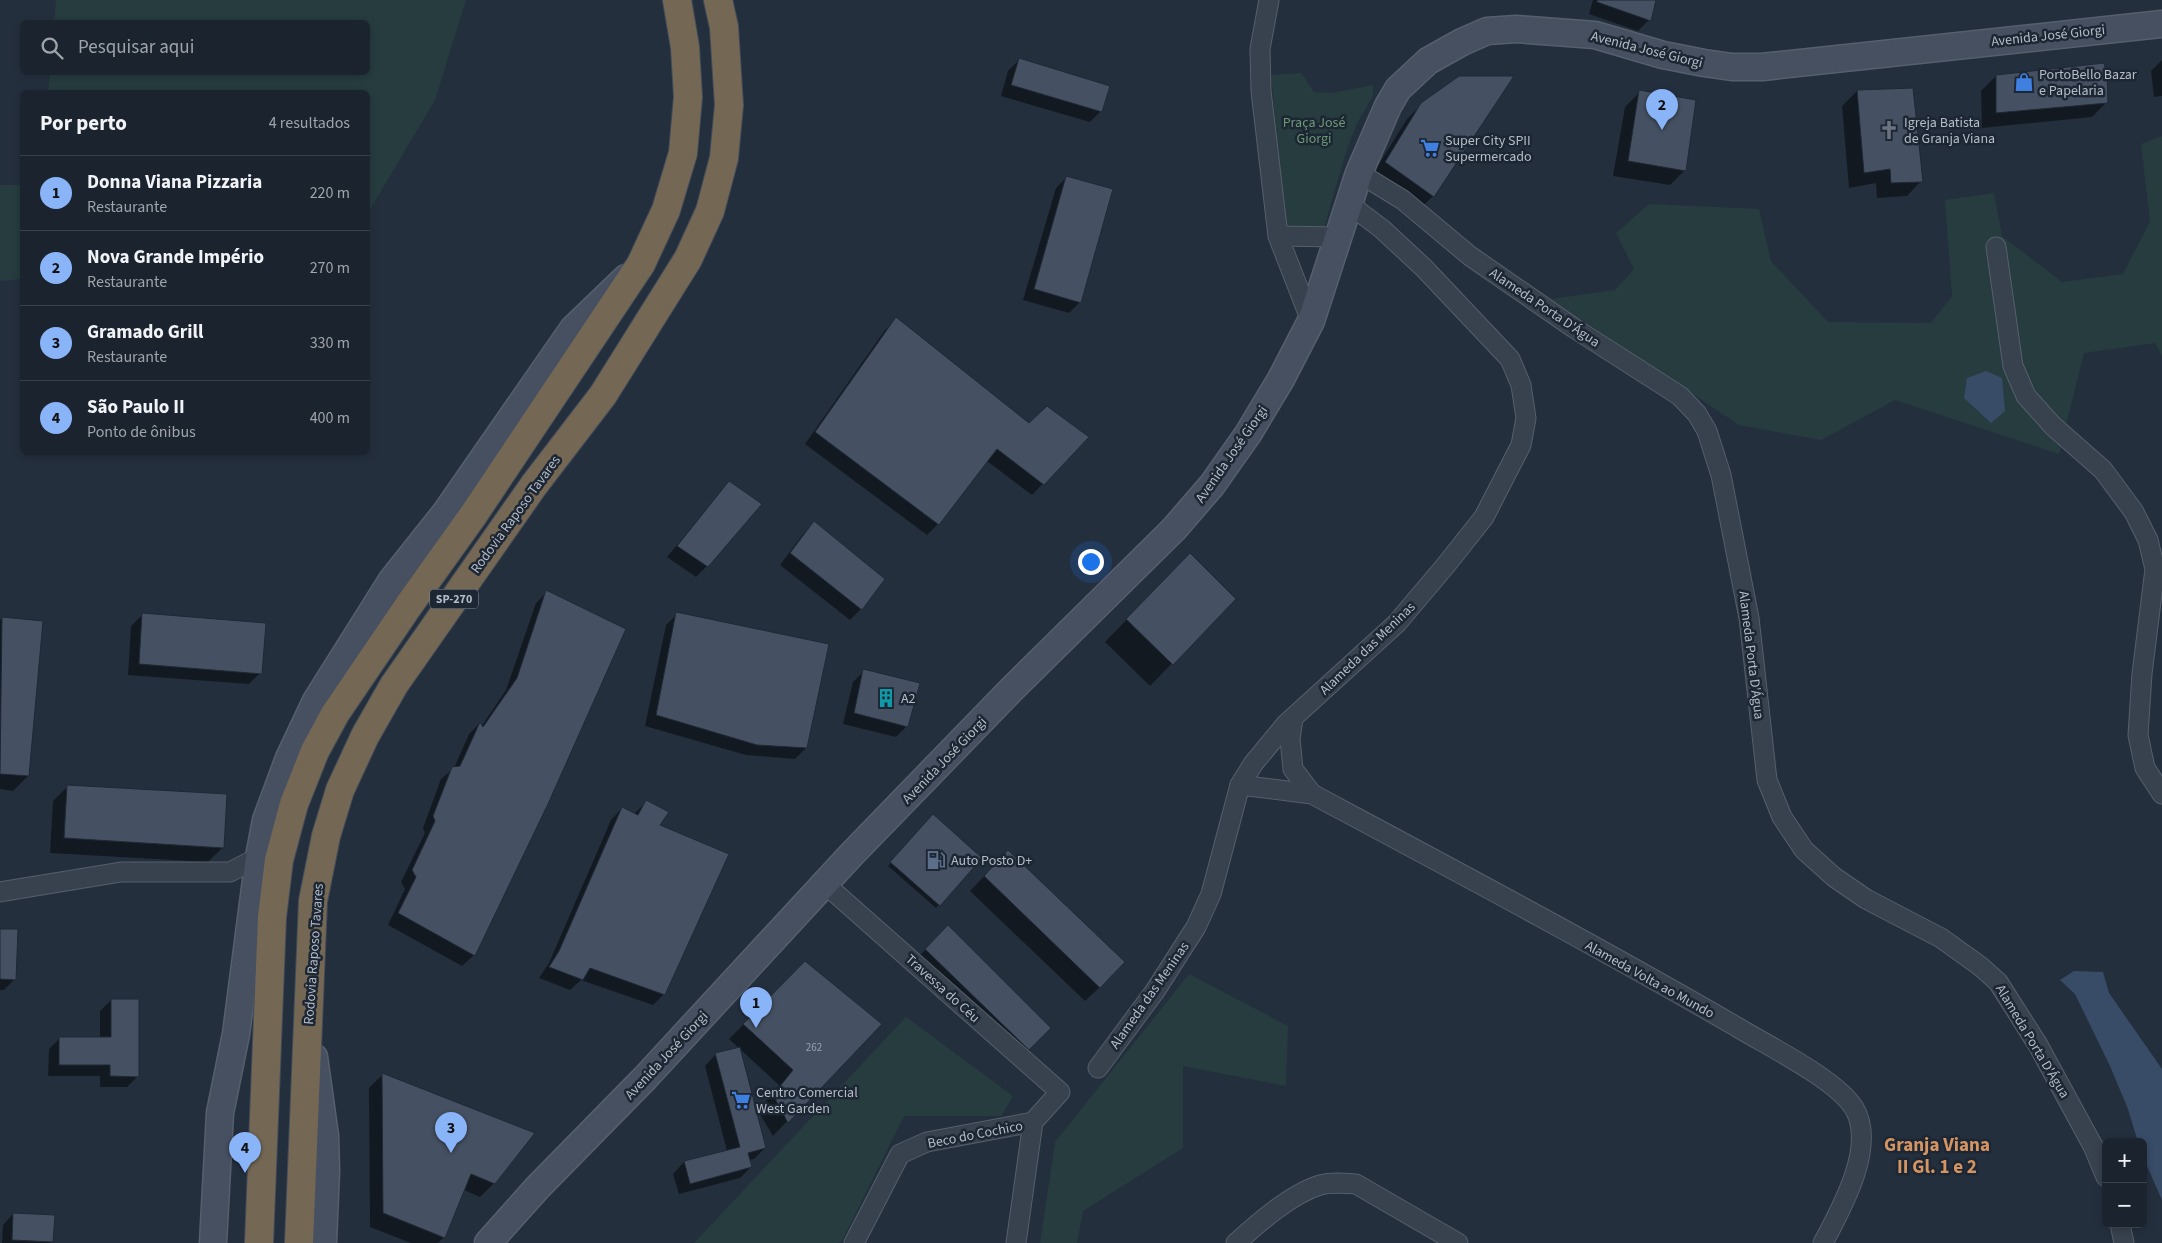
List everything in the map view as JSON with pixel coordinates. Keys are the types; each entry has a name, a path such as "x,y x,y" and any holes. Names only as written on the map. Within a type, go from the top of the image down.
{"highway":[{"name":"SP-270","path":"259,1243 272,917 279,860 294,804 315,751 340,707 474,514 641,264 666,210 683,153 688,97 685,47 676,0"},
{"name":"Rodovia Raposo Tavares","path":"299,1243 313,901 326,836 340,790 365,736 394,685 534,485 603,395 688,259 710,211 724,158 729,106 724,27 718,0"}],"street":[{"path":"1269,0 1260,49 1261,91 1278,236 1311,321"},
{"name":"Avenida José Giorgi","path":"488,1243 533,1193 646,1078 825,884 1011,690 1174,529 1206,493 1248,434 1281,379 1311,321 1359,173 1388,106 1398,90 1428,61 1462,42 1487,31 1516,29 1596,35 1704,64 1732,67 1762,67 2162,24"},
{"name":"Alameda Porta D'Água","path":"1359,173 1403,200 1470,256 1574,328 1680,396 1697,414 1707,431 1721,474 1749,618 1767,780 1782,817 1804,850 1834,877 1866,899 1941,938 1980,966 1998,982 2038,1045 2093,1146 2102,1167"},
{"name":"Alameda das Meninas","path":"1098,1068 1155,991 1196,927 1211,894 1240,785 1271,740 1396,623 1484,517 1521,445 1526,418 1521,385 1510,359 1424,268 1382,229 1348,204"},
{"path":"1278,236 1338,237"},
{"path":"1996,247 2013,366 2026,396 2053,426 2103,470 2134,512 2148,540 2156,569 2142,674 2138,735 2145,768 2162,794"},
{"path":"213,1243 220,1113 236,1034 259,857 266,820 301,731 316,701 392,580 446,512 573,328 641,264"},
{"name":"Alameda Volta ao Mundo","path":"1293,718 1290,739 1294,769 1312,794"},
{"name":"Alameda Volta ao Mundo","path":"1240,785 1312,794 1708,1010 1838,1088 1855,1109 1860,1124 1859,1160 1850,1190 1823,1243"},
{"path":"0,892 121,872 230,872 259,857"},
{"path":"230,872 253,897"},
{"name":"Travessa do Céu","path":"825,884 1060,1092 1033,1122"},
{"path":"308,1011 325,1136 326,1170 323,1243"},
{"path":"1016,1243 1033,1122"},
{"name":"Beco do Cochico","path":"854,1243 900,1154 927,1142 1033,1122"},
{"path":"1236,1243 1298,1195 1320,1186 1338,1182 1356,1184 1458,1243"},
{"path":"2121,1228 2124,1243"}],"green space":[{"path":"56,0 466,0 435,100 370,210 370,90 48,90 50,75 370,75 370,20 54,20"},
{"name":"Praça José Giorgi","path":"1301,73 1314,92 1331,93 1373,85 1373,96 1357,123 1346,152 1324,228 1316,235 1285,224 1271,75"},
{"path":"2162,136 2162,356 2155,343 2084,353 2059,454 1895,400 1821,440 1739,425 1551,299 1615,290 1634,269 1616,233 1649,204 1759,209 1771,261 1828,322 1931,323 1952,296 1945,200 1994,193 2002,236 2062,282 2123,274 2150,221 2141,144"},
{"path":"0,185 20,185 20,279 0,281"},
{"path":"1189,974 1288,1026 1286,1086 1183,1066 1183,1148 1083,1211 1077,1243 1040,1243 1055,1142"},
{"path":"906,1017 1013,1096 1001,1116 904,1116 842,1241 838,1243 694,1243"}],"water":[{"path":"1986,371 2002,378 2005,411 1991,423 1964,398 1967,378"},
{"path":"2074,971 2103,972 2109,993 2162,1069 2162,1200 2147,1166 2147,1138 2137,1138 2128,1109 2110,1066 2075,994 2060,980"}],"building":[{"path":"1597,0 1656,0 1651,21 1597,2"},
{"path":"1019,58 1110,86 1102,112 1011,85"},
{"path":"2104,63 2107,76 2108,103 1996,113 1996,75"},
{"name":"Super City SPII Supermercado","path":"1459,76 1514,76 1434,197 1385,162 1421,103"},
{"name":"Igreja Batista de Granja Viana","path":"1913,88 1923,182 1891,183 1890,169 1864,173 1857,90"},
{"path":"1639,90 1696,100 1686,171 1628,161"},
{"path":"1066,176 1113,189 1081,303 1034,289"},
{"path":"896,317 1029,423 1047,406 1089,437 1044,485 997,449 939,525 815,432"},
{"path":"729,481 762,504 708,567 677,546"},
{"path":"814,521 885,579 862,610 790,553"},
{"path":"1190,553 1236,599 1173,665 1126,619"},
{"path":"546,590 626,629 548,804 475,956 398,913 416,877 412,870 435,821 433,816 452,767 460,766 480,722 483,727 517,678"},
{"path":"676,612 829,644 807,748 757,745 656,715"},
{"path":"142,613 266,623 262,674 139,664"},
{"path":"2,617 43,621 29,776 0,774"},
{"name":"A2","path":"863,669 920,683 908,727 854,713"},
{"path":"67,785 227,794 224,848 64,838"},
{"path":"646,800 669,812 660,825 729,854 665,995 590,968 583,980 549,967 559,951 622,807 638,815"},
{"name":"Auto Posto D+","path":"933,814 982,858 940,906 890,862"},
{"path":"1008,850 1125,962 1100,988 984,876"},
{"path":"948,925 1051,1028 1029,1050 925,949"},
{"path":"0,929 18,929 16,980 0,979"},
{"path":"805,961 882,1024 788,1123 773,1095 793,1070 743,1024"},
{"path":"111,999 139,999 139,1077 110,1076 110,1065 59,1065 59,1037 111,1037"},
{"name":"Centro Comercial West Garden","path":"740,1047 766,1148 748,1153 752,1167 690,1184 684,1161 740,1147 715,1053"},
{"path":"382,1073 535,1133 495,1184 471,1174 445,1238 383,1213"},
{"path":"13,1213 55,1215 53,1242 12,1240"}],"place":[{"name":"PortoBello Bazar e Papelaria","path":"2024,82"},
{"name":"Nova Grande Império","path":"1662,130"},
{"name":"Igreja Batista de Granja Viana","path":"1889,130"},
{"name":"Super City SPII Supermercado","path":"1430,148"},
{"name":"A2","path":"886,698"},
{"name":"Auto Posto D+","path":"936,860"},
{"name":"Donna Viana Pizzaria","path":"756,1028"},
{"name":"Centro Comercial West Garden","path":"741,1100"},
{"name":"Gramado Grill","path":"451,1153"},
{"name":"São Paulo II","path":"245,1173"}],"district":[{"name":"Granja Viana II Gl. 1 e 2","path":"1937,1155"}]}
